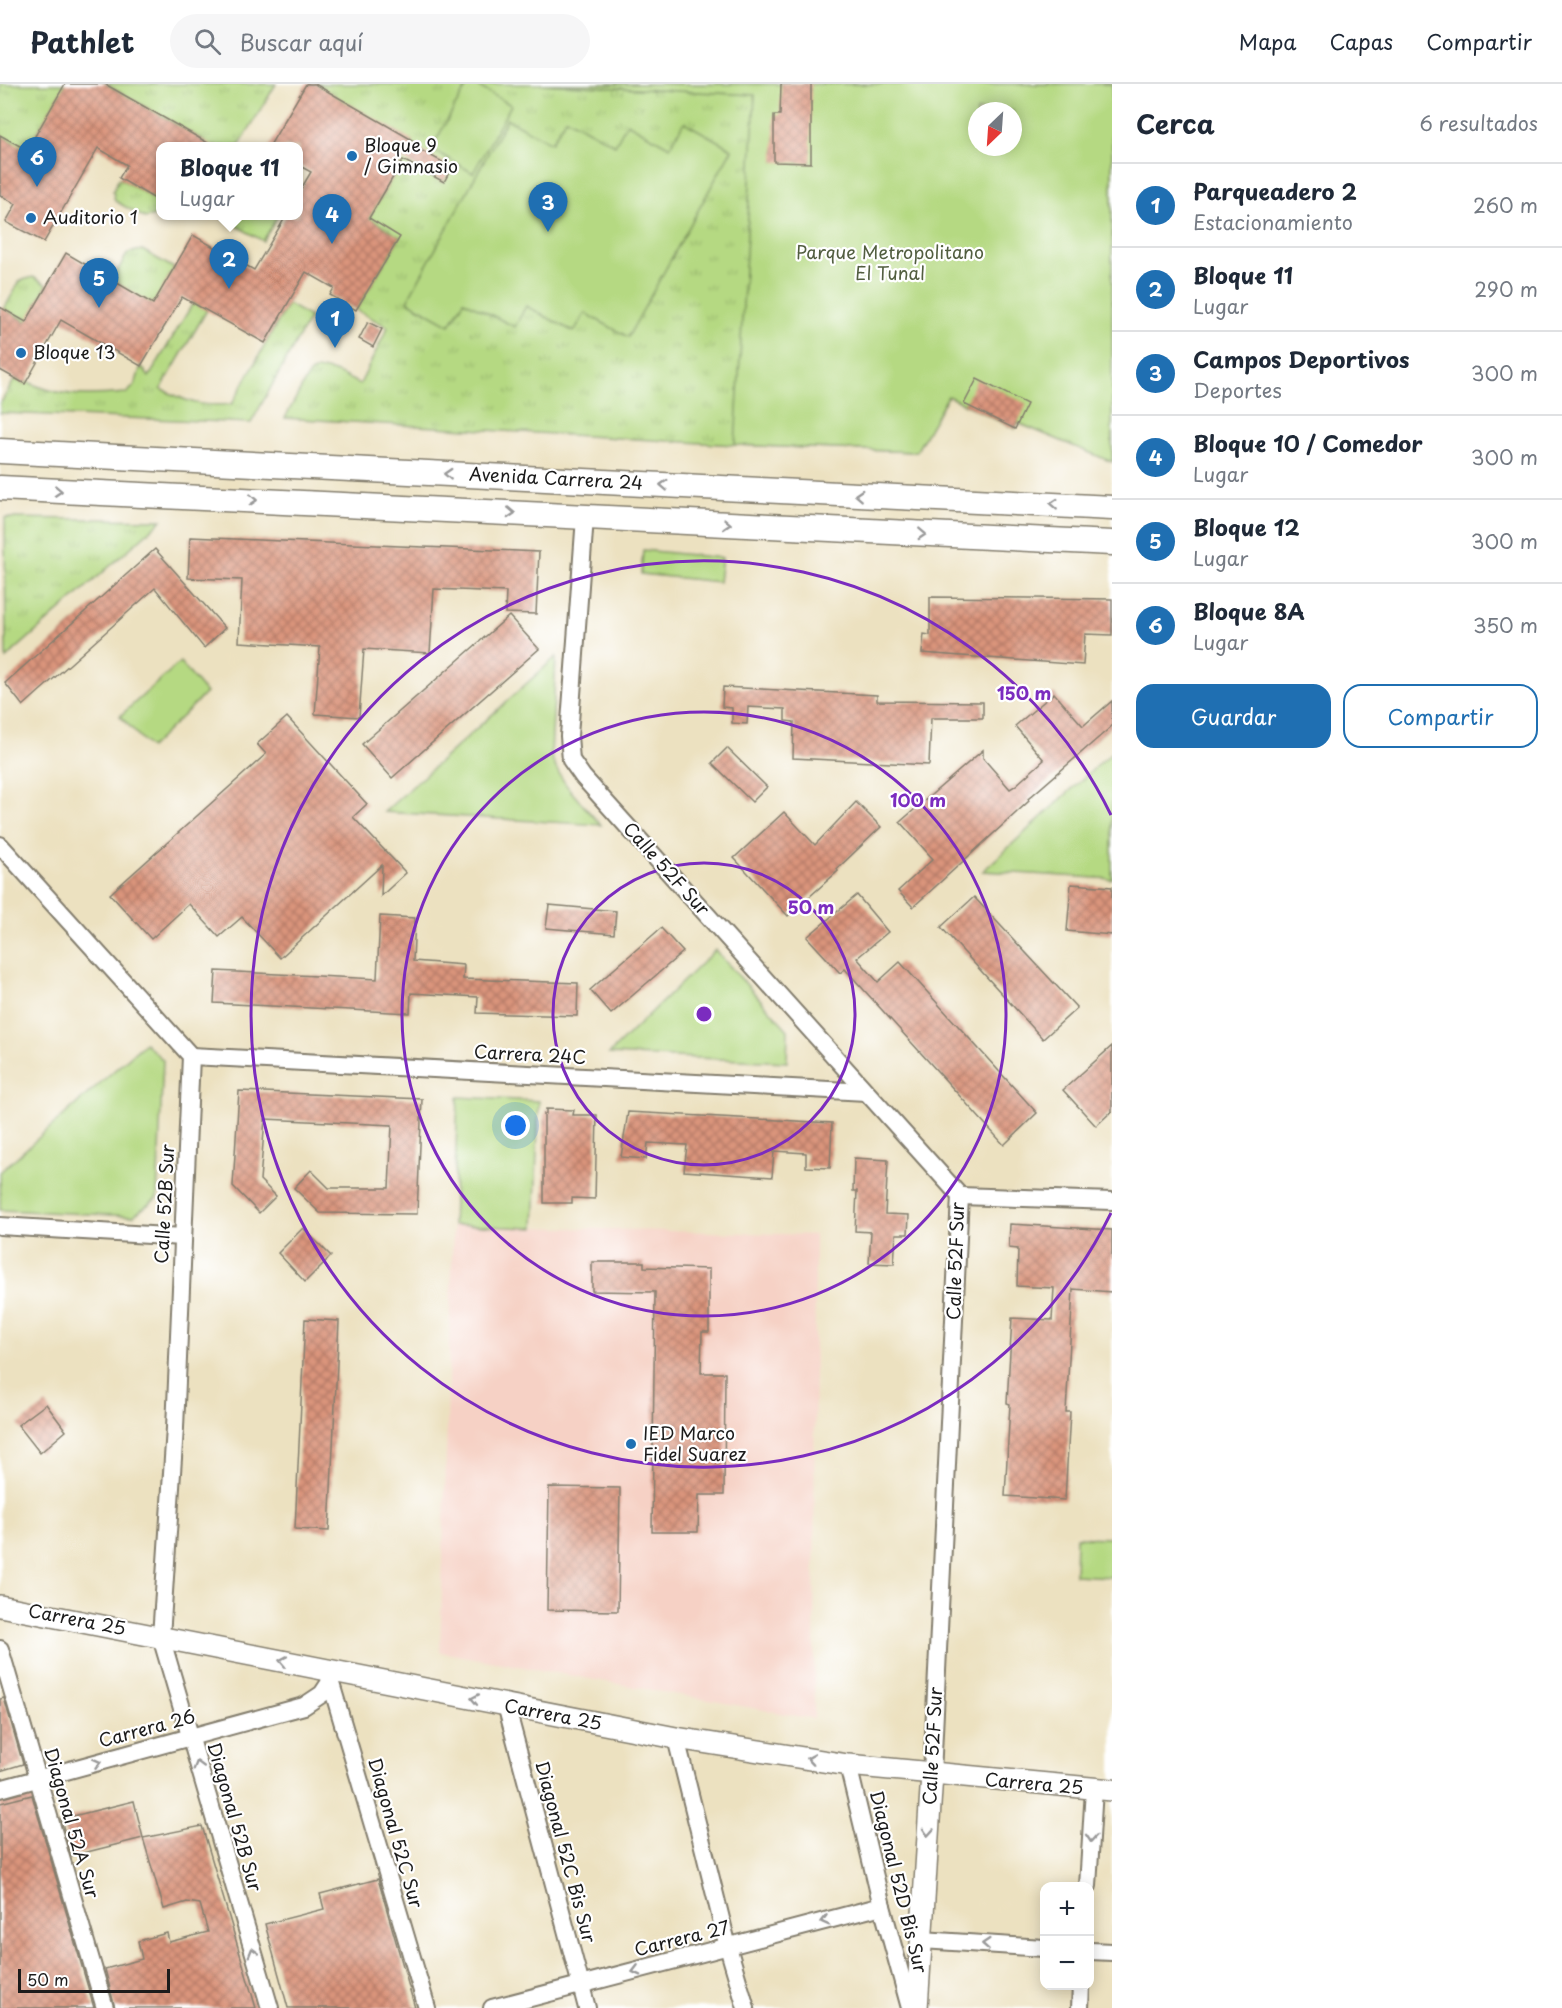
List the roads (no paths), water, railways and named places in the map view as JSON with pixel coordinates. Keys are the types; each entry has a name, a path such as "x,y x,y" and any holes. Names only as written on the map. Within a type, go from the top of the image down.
{"main road":[{"name":"Avenida Carrera 24","path":"0,451 1112,508"},
{"name":"Avenida Carrera 24","path":"0,488 1112,543"}],"street":[{"name":"Calle 52F Sur","path":"585,517 569,736 571,760 583,777 960,1196 932,1774 917,2008"},
{"path":"0,845 191,1056"},
{"name":"Carrera 24C","path":"191,1056 866,1092"},
{"name":"Calle 52B Sur","path":"160,1637 175,1428 191,1056"},
{"path":"960,1196 1112,1201"},
{"path":"0,1226 183,1237"},
{"name":"Carrera 25","path":"0,1606 160,1637 328,1676 506,1705 676,1738 848,1765 1103,1790"},
{"name":"Diagonal 52B Sur","path":"160,1637 270,2008"},
{"name":"Diagonal 52A Sur","path":"0,1649 105,2008"},
{"name":"Carrera 26","path":"0,1789 304,1706 322,1694 328,1676"},
{"name":"Diagonal 52C Sur","path":"328,1676 427,2008"},
{"name":"Diagonal 52C Bis Sur","path":"506,1705 587,2008"},
{"name":"Carrera 26","path":"304,1706 328,1709 339,1714"},
{"path":"676,1738 728,1947 746,2008"},
{"name":"Diagonal 52D Bis Sur","path":"848,1765 882,1906 910,2008"},
{"path":"1089,1882 1103,1790"},
{"name":"Carrera 27","path":"492,2008 882,1906"},
{"path":"922,1940 1040,1948"},
{"path":"1094,1951 1112,1952"},
{"path":"1080,2008 1081,1990"}],"place":[{"name":"Bloque 9 / Gimnasio","path":"352,156"},
{"name":"Bloque 8A","path":"37,187"},
{"name":"Auditorio 1","path":"31,218"},
{"name":"Campos Deportivos","path":"548,232"},
{"name":"Bloque 10 / Comedor","path":"332,244"},
{"name":"Bloque 11","path":"229,289"},
{"name":"Bloque 12","path":"99,308"},
{"name":"Parqueadero 2","path":"335,348"},
{"name":"Bloque 13","path":"21,353"},
{"name":"IED Marco Fidel Suarez","path":"631,1444"}],"park label":[{"name":"Parque Metropolitano El Tunal","path":"890,264"}]}
